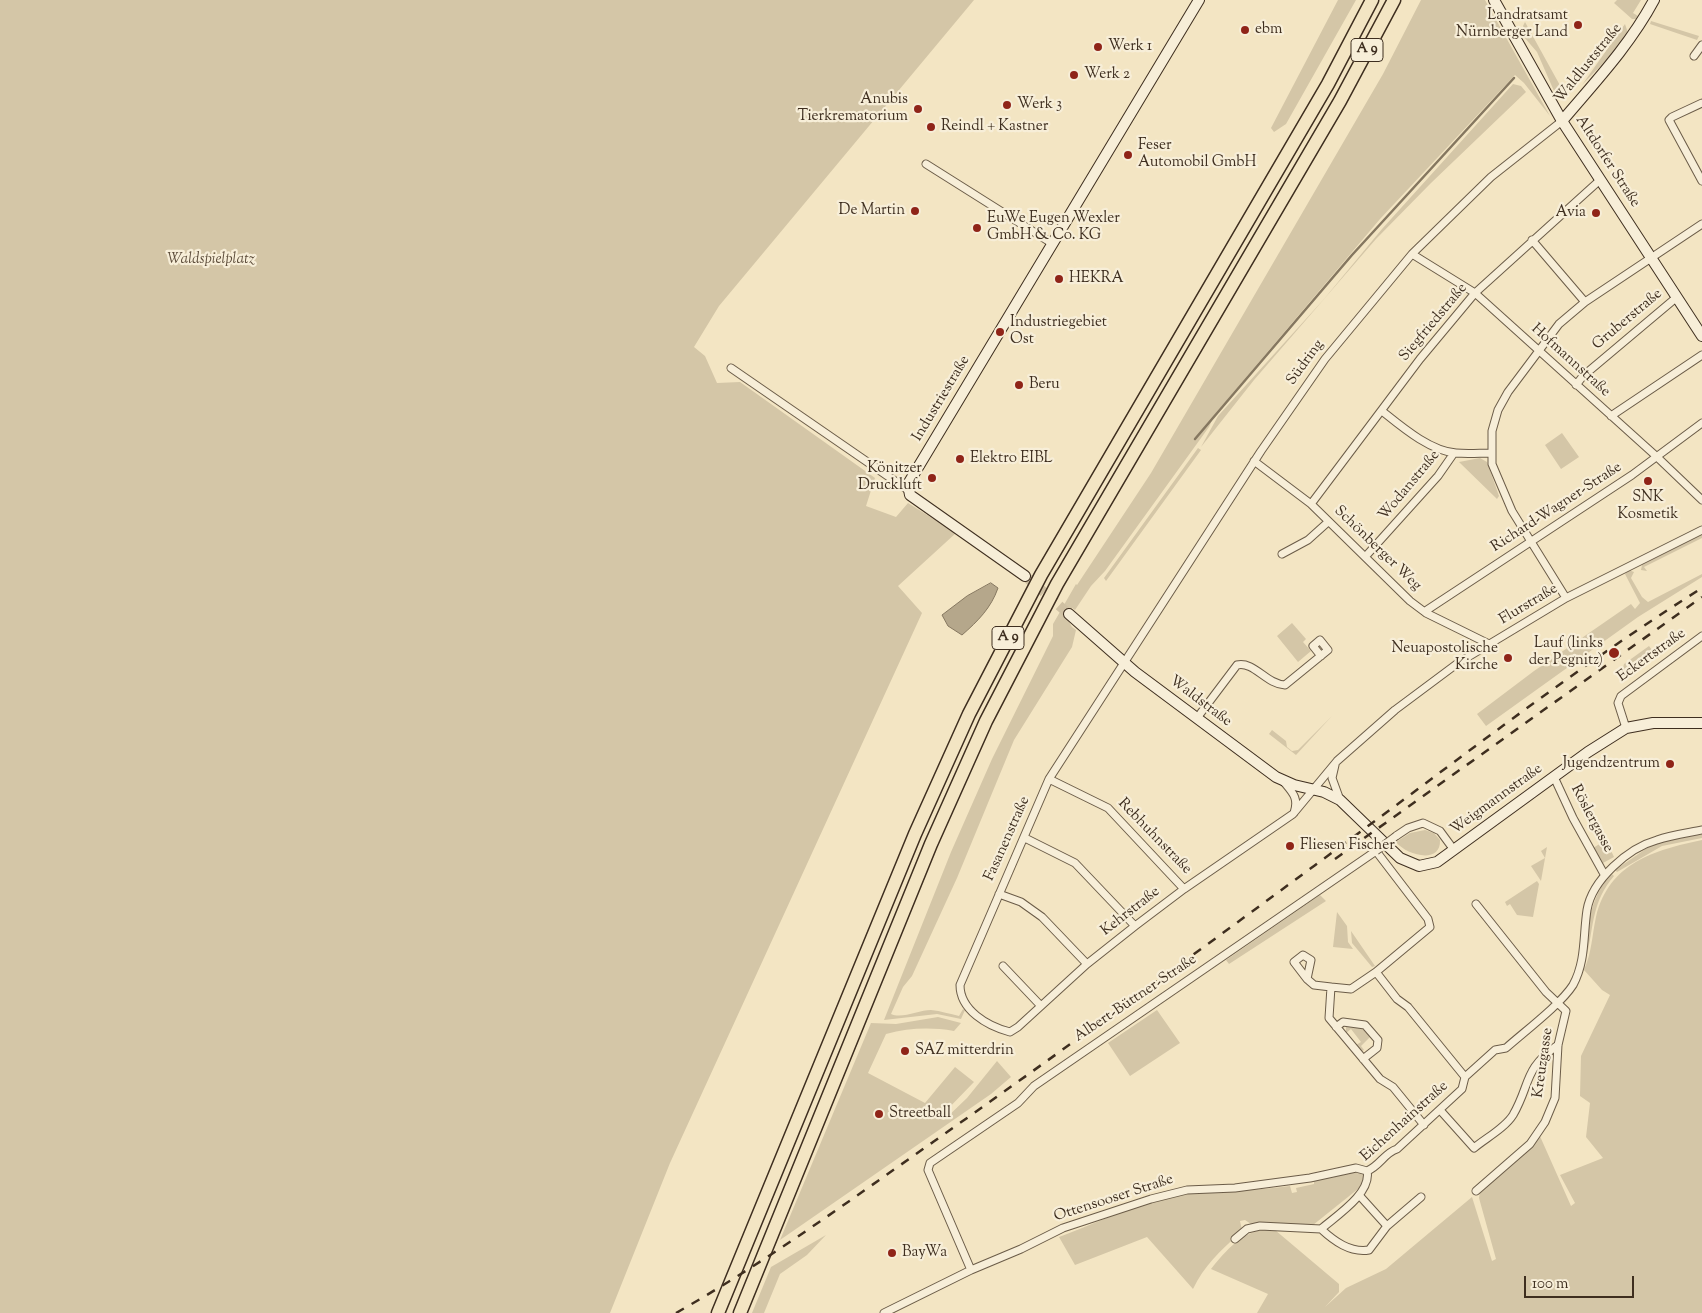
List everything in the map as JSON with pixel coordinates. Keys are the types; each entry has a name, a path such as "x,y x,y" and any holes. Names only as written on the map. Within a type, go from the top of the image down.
{"highway":[{"name":"A 9","path":"718,1313 915,834 969,714 1042,575 1328,84 1372,0"},
{"name":"A 9","path":"740,1313 931,844 986,721 1057,584 1335,109 1394,0"}],"street":[{"name":"Industriestraße","path":"908,490 910,479 1199,0"},
{"name":"Altdorfer Straße","path":"1494,0 1562,120 1702,336"},
{"name":"Waldluststraße","path":"1562,120 1608,67 1645,17 1654,0"},
{"path":"1694,56 1702,45"},
{"path":"1702,103 1672,117 1670,124 1702,182"},
{"name":"Südring","path":"1124,664 1254,461 1325,359 1412,254 1491,177 1562,120"},
{"path":"926,164 1053,244"},
{"name":"Siegfriedstraße","path":"1311,504 1420,360 1475,294 1600,180"},
{"path":"1566,598 1503,491 1492,464 1492,430 1502,401 1537,351 1559,324 1585,302 1702,224"},
{"path":"1532,240 1585,302"},
{"name":"Hofmannstraße","path":"1412,254 1475,294 1656,456 1702,500"},
{"name":"Gruberstraße","path":"1576,385 1582,376 1677,297"},
{"path":"1611,416 1702,355"},
{"path":"732,368 908,490 910,494 1025,576"},
{"path":"1382,411 1411,433 1454,453 1491,453"},
{"name":"Richard-Wagner-Straße","path":"1426,613 1427,610 1632,475 1702,423"},
{"name":"Wodanstraße","path":"1365,557 1438,476 1454,453"},
{"name":"Schönberger Weg","path":"1254,461 1311,504 1410,601 1426,613 1489,644"},
{"path":"1282,554 1308,540 1328,522"},
{"name":"Flurstraße","path":"1313,791 1337,762 1395,710 1458,663 1566,598 1702,530"},
{"name":"Waldstraße","path":"1069,614 1124,664 1283,781 1313,791 1324,792"},
{"name":"Eckertstraße","path":"1626,728 1619,712 1618,703 1621,696 1702,636"},
{"path":"1197,718 1237,665 1249,666 1274,684 1285,685 1321,656"},
{"name":"Fasanenstraße","path":"992,1027 963,1003 960,985 1049,779 1124,664"},
{"name":"Weigmannstraße","path":"1324,792 1340,800 1400,858 1419,866 1437,862 1554,777 1626,728 1653,723 1702,723"},
{"path":"1337,762 1332,778 1340,800"},
{"name":"Röslergasse","path":"1554,777 1573,818 1604,874"},
{"name":"Rebhuhnstraße","path":"1049,779 1108,808 1184,888"},
{"path":"1283,781 1296,797 1297,804 1293,814"},
{"name":"Kehrstraße","path":"992,1027 1010,1032 1087,964 1184,888 1293,814 1313,791"},
{"name":"Albert-Büttner-Straße","path":"971,1270 928,1170 930,1163 1018,1103 1034,1086 1408,828 1423,823 1440,831 1454,850"},
{"name":"Eichenhainstraße","path":"1321,1229 1365,1189 1368,1177 1367,1170 1373,1168 1388,1152 1397,1150 1462,1089 1465,1077 1495,1050 1506,1048 1557,1002 1572,985 1582,962 1587,908 1604,874 1636,850 1656,840 1702,830"},
{"path":"1024,838 1075,863 1135,926"},
{"path":"1307,979 1314,985 1351,989 1376,972 1430,927 1428,920 1376,851"},
{"path":"999,894 1021,902 1042,917 1087,964"},
{"path":"1476,904 1546,992 1557,1002"},
{"path":"1004,966 1041,1006"},
{"path":"1376,972 1397,999 1408,1007 1465,1077"},
{"path":"1331,987 1329,1018 1380,1079 1393,1087 1424,1124"},
{"name":"Kreuzgasse","path":"1476,1191 1530,1144 1545,1122 1555,1098 1558,1045 1566,1011 1557,1002"},
{"path":"1336,1026 1343,1022 1365,1024 1378,1040 1377,1048 1363,1058"},
{"path":"1440,1110 1474,1148 1512,1117 1532,1068 1544,1055 1558,1045"},
{"name":"Ottensooser Straße","path":"884,1313 971,1270 1022,1249 1063,1228 1109,1212 1188,1190 1235,1188 1310,1178 1356,1168 1367,1170"},
{"path":"1359,1195 1387,1226"},
{"path":"1235,1240 1247,1229 1260,1226 1321,1229 1335,1242 1362,1251 1368,1250 1387,1226 1421,1197"}],"green space":[{"name":"Waldspielplatz","path":"0,0 974,0 719,306 694,347 705,356 717,383 740,382 875,478 866,506 896,517 908,503 956,533 898,586 922,613 670,1163 610,1313 0,1313"},
{"path":"1338,0 1356,0 1286,124 1274,132 1271,128"},
{"path":"1421,0 1485,0 1550,116 1524,83 1515,75 1380,219 1215,414 1209,427 1105,571 1091,586 1075,610 1072,608 1067,618 1076,630 1072,647 1014,740 957,878 912,976 903,987 891,1014 905,1015 931,1010 959,1016 963,1009 965,1010 961,1019 937,1014 884,1020 951,852 992,759 1053,636 1053,624 1076,584 1151,473 1383,74"},
{"path":"1617,0 1641,0 1633,13 1638,16 1636,19 1632,19 1614,3"},
{"path":"1651,21 1699,36 1697,40 1650,24"},
{"path":"1525,22 1562,89 1554,91 1537,52 1524,37 1526,33 1523,26"},
{"path":"1625,24 1628,33 1608,58 1582,85"},
{"path":"1513,84 1521,86 1526,92 1376,239 1254,380 1201,447 1218,416 1324,299 1382,229"},
{"path":"1562,433 1579,457 1561,469 1545,445"},
{"path":"1198,448 1201,450 1106,581 1104,578"},
{"path":"1480,458 1487,462 1499,496 1497,499 1459,462"},
{"path":"1702,534 1702,538 1644,567 1647,571 1641,570 1642,565"},
{"path":"1629,570 1634,572 1631,578 1642,597 1648,602 1702,574 1702,577 1638,617 1486,726 1477,714 1534,671 1631,604 1635,609 1640,603 1625,574"},
{"path":"1292,623 1306,639 1303,642 1311,651 1298,662 1277,636"},
{"path":"1649,646 1655,654 1651,656 1645,654 1627,667 1629,673 1627,674 1623,668 1624,664"},
{"path":"1332,716 1296,755 1269,734 1272,730 1286,741 1287,747 1292,751 1298,750"},
{"path":"1425,830 1434,833 1440,840 1439,848 1435,853 1429,855 1415,854 1407,851 1396,842 1410,833"},
{"path":"1702,834 1702,838 1662,846 1617,872 1615,870 1653,844"},
{"path":"1606,840 1614,857 1603,863 1593,848"},
{"path":"1702,840 1702,1313 1257,1313 1268,1294 1211,1269 1238,1240 1255,1232 1275,1230 1339,1284 1339,1292 1325,1307 1346,1288 1386,1269 1472,1197 1492,1261 1496,1259 1479,1198 1480,1191 1539,1134 1571,1206 1575,1203 1560,1175 1603,1158 1586,1137 1590,1103 1580,1096 1581,1056 1610,995 1602,990 1584,970 1602,899 1611,884 1636,862 1667,849"},
{"path":"1547,847 1541,881 1531,866 1545,858 1541,851"},
{"path":"1611,873 1614,876 1601,895 1595,914 1587,955 1587,933 1591,912 1604,882"},
{"path":"1537,881 1539,884 1533,917 1517,915 1510,904 1507,906 1505,902"},
{"path":"1320,895 1326,901 1229,964 1226,960"},
{"path":"1337,912 1347,926 1348,942 1353,949 1333,947"},
{"path":"1351,931 1375,966 1372,967 1352,943"},
{"path":"1157,1010 1180,1043 1130,1076 1108,1043"},
{"path":"938,1017 961,1023 954,1031 920,1029 886,1034 868,1073 925,1103 955,1067 974,1082 942,1115 933,1115 944,1120 967,1098 997,1061 1011,1077 991,1094 780,1240 871,1023 896,1024"},
{"path":"1346,1027 1363,1028 1370,1037 1361,1046 1364,1050 1362,1051 1356,1045 1361,1042 1351,1029 1346,1033"},
{"path":"1357,1171 1365,1175 1363,1185 1313,1225 1251,1224 1245,1220 1240,1221 1242,1230 1207,1266 1193,1289 1147,1237 1075,1265 1059,1237 1142,1205 1177,1196 1290,1186 1292,1193 1297,1192 1296,1188 1314,1184 1314,1181"},
{"path":"826,1235 807,1255 780,1274 764,1313 752,1313 771,1267"}],"shaded area":[{"path":"991,583 998,588 995,595 988,608 973,625 962,635 948,626 942,615 967,596"}],"waterway":[{"path":"1195,439 1352,255 1514,78"}],"tunnel":[{"path":"1025,576 1069,614"}],"railway":[{"path":"676,1313 775,1252 933,1142 1159,980 1541,698 1661,614 1702,588"},
{"path":"1335,859 1702,597"}],"place":[{"name":"Landratsamt Nürnberger Land","path":"1578,25"},
{"name":"ebm","path":"1245,30"},
{"name":"Werk 1","path":"1098,47"},
{"name":"Werk 2","path":"1074,75"},
{"name":"Werk 3","path":"1007,105"},
{"name":"Anubis Tierkrematorium","path":"918,109"},
{"name":"Reindl + Kastner","path":"931,127"},
{"name":"Feser Automobil GmbH","path":"1128,155"},
{"name":"De Martin","path":"915,211"},
{"name":"Avia","path":"1596,213"},
{"name":"EuWe Eugen Wexler GmbH & Co. KG","path":"977,228"},
{"name":"HEKRA","path":"1059,279"},
{"name":"Industriegebiet Ost","path":"1000,332"},
{"name":"Beru","path":"1019,385"},
{"name":"Elektro EIBL","path":"960,459"},
{"name":"Könitzer Druckluft","path":"932,478"},
{"name":"SNK Kosmetik","path":"1648,481"},
{"name":"Lauf (links der Pegnitz)","path":"1614,653"},
{"name":"Neuapostolische Kirche","path":"1508,658"},
{"name":"Jugendzentrum","path":"1670,764"},
{"name":"Fliesen Fischer","path":"1290,846"},
{"name":"SAZ mitterdrin","path":"905,1051"},
{"name":"Streetball","path":"879,1114"},
{"name":"BayWa","path":"892,1253"}]}
